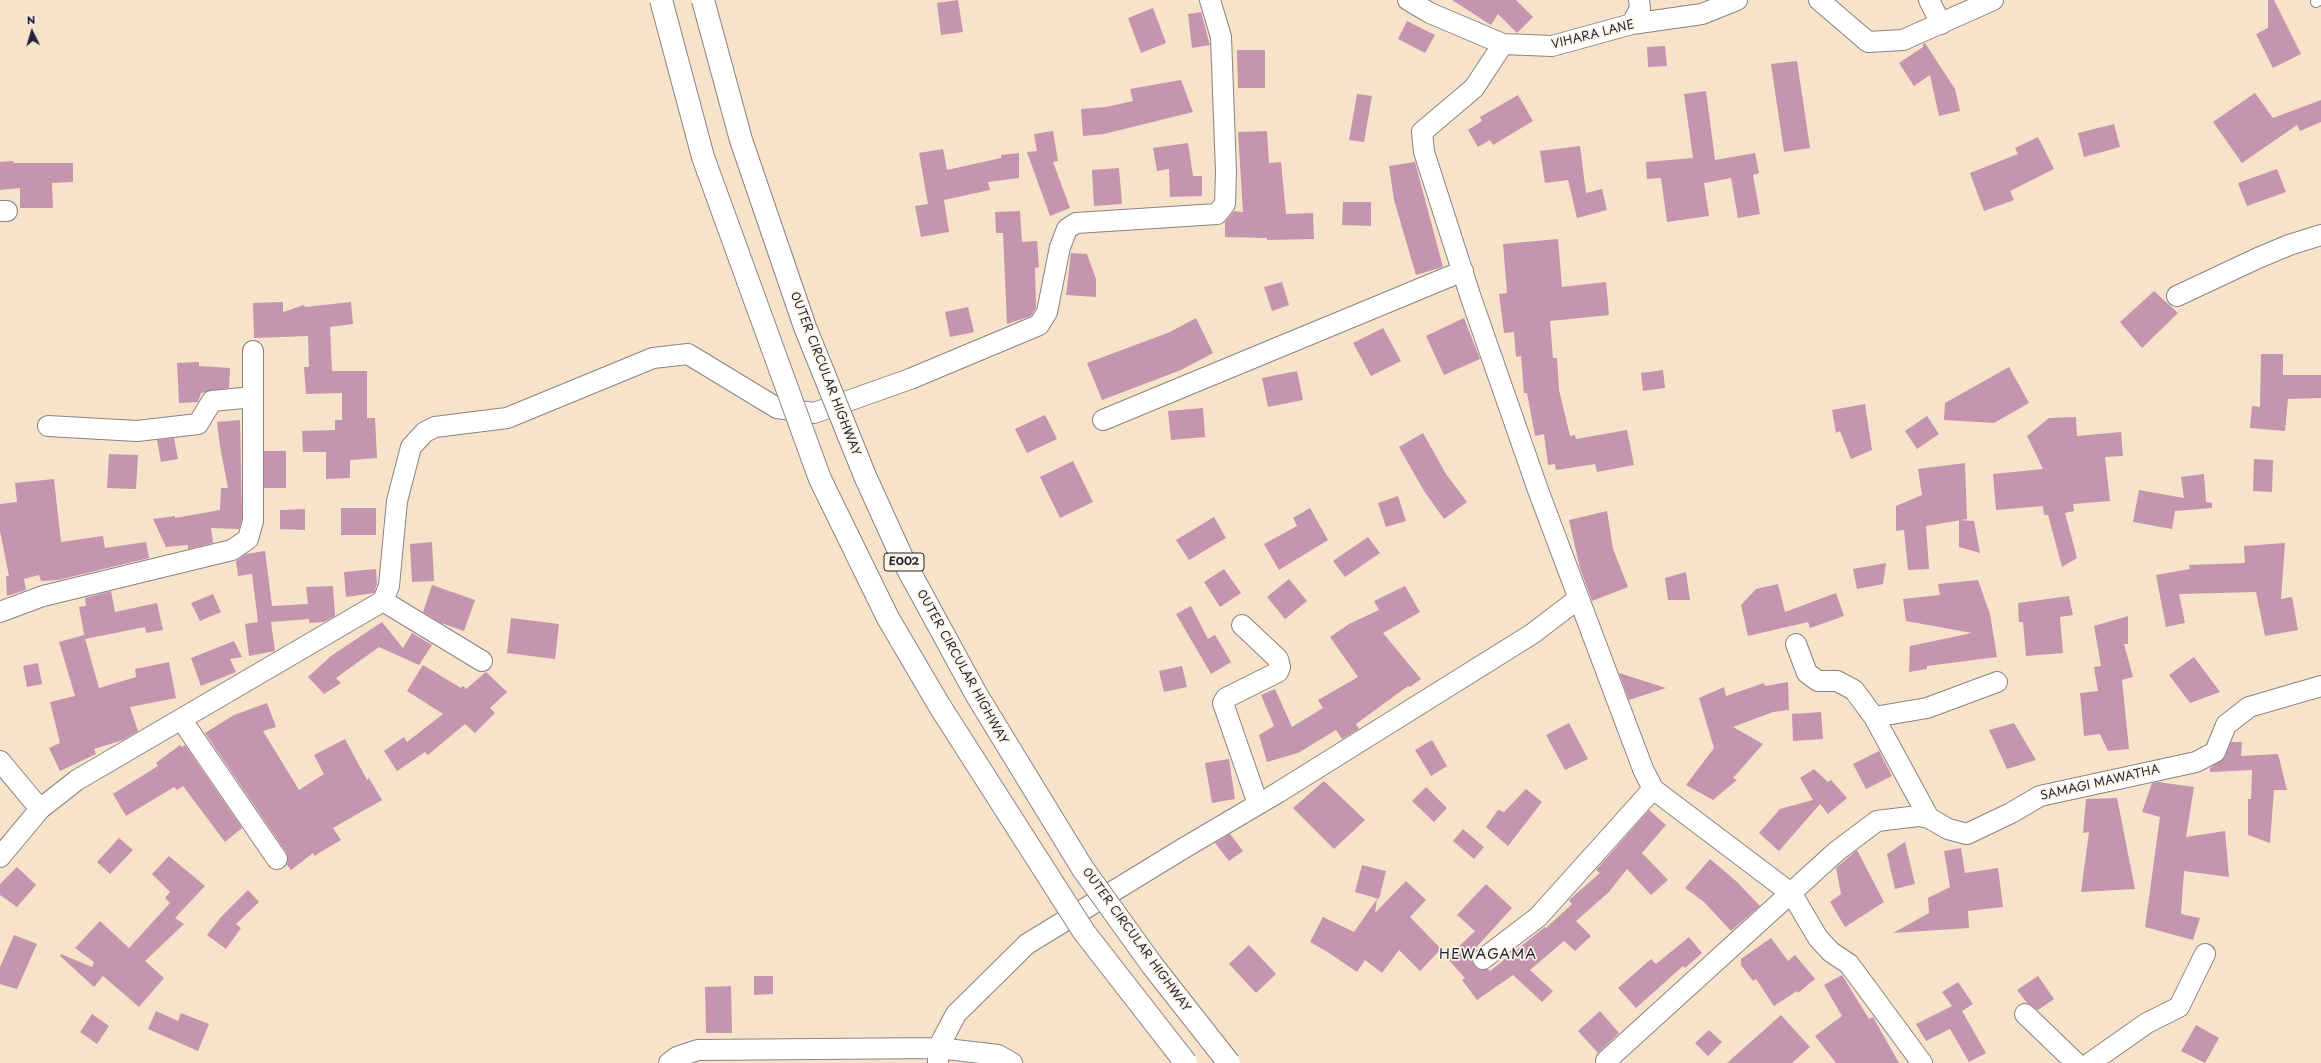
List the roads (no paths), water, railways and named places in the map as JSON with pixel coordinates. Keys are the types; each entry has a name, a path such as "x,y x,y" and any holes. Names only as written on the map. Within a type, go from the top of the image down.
{"highway":[{"name":"E002","path":"661,0 703,157 820,479 885,611 939,705 1084,932 1186,1063"},
{"name":"OUTER CIRCULAR HIGHWAY","path":"703,0 741,140 805,327 864,476 904,562 976,694 1083,869 1152,966 1229,1063"}],"street":[{"path":"0,857 40,809 77,780 382,601 389,586 397,501 411,447 425,432 435,427 507,418 653,358 688,354 777,408 814,413 910,379 1039,325 1047,312 1060,247 1067,229 1076,223 1217,214 1225,204 1226,172 1221,37 1210,0"},
{"name":"VIHARA LANE","path":"1408,0 1430,13 1502,44 1552,46 1632,24 1702,14 1737,0"},
{"path":"1632,24 1640,8 1639,0"},
{"path":"1820,0 1868,42 1903,40 1942,24 1993,0"},
{"path":"1930,0 1942,24"},
{"path":"1502,44 1474,88 1422,132 1424,152 1463,271 1578,599 1643,769 1653,790 1792,894 1818,938 1831,952 1849,964 1922,1063"},
{"path":"2177,296 2258,258 2321,235"},
{"path":"1103,420 1463,271"},
{"path":"0,612 43,596 232,550 248,539 253,521 253,351"},
{"path":"48,426 137,431 198,424 212,401 253,397"},
{"path":"938,1056 956,1014 1027,944 1258,804 1532,634 1578,599"},
{"path":"382,601 482,662"},
{"path":"1242,625 1278,659 1280,667 1278,672 1226,698 1223,704 1258,804"},
{"path":"1796,644 1807,673 1818,681 1837,681 1854,690 1874,717 1929,818"},
{"path":"1874,717 1927,708 1997,682"},
{"name":"SAMAGI MAWATHA","path":"1606,1061 1837,852 1877,821 1918,816 1929,818 1948,829 1968,834 2011,813 2040,796 2196,762 2215,752 2226,725 2249,708 2321,686"},
{"path":"181,719 277,858"},
{"path":"0,761 40,809"},
{"path":"1483,959 1538,917 1653,790"},
{"path":"2090,1063 2147,1023 2179,1007 2205,954"},
{"path":"2025,1014 2076,1063"},
{"path":"669,1063 677,1056 698,1050 938,1056 998,1055 1010,1060 1012,1063"}],"district":[{"name":"HEWAGAMA","path":"1488,955"}]}
